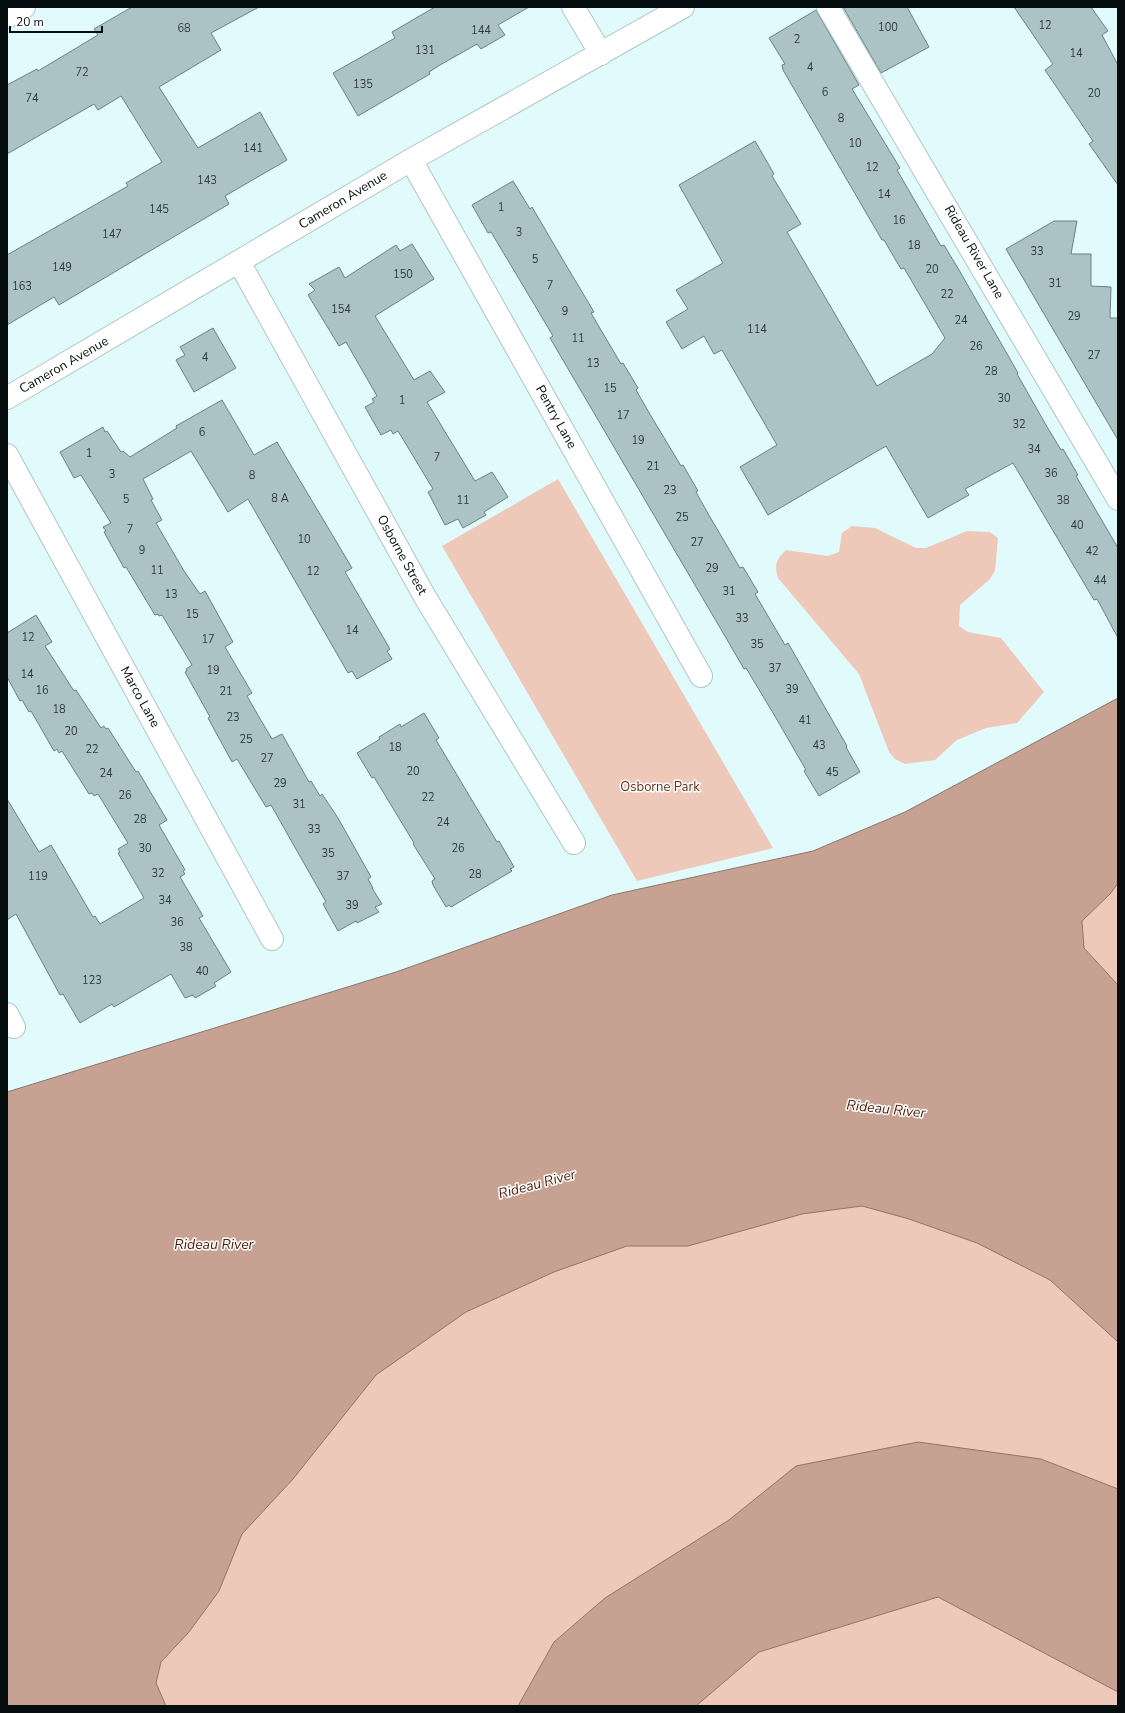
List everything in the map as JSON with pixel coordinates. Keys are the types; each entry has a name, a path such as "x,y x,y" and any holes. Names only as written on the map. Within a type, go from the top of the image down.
{"street":[{"path":"7,17 24,7"},
{"path":"574,7 601,54"},
{"name":"Cameron Avenue","path":"7,398 411,160 683,7"},
{"name":"Rideau River Lane","path":"828,7 1118,499"},
{"name":"Pentry Lane","path":"411,160 701,676"},
{"name":"Osborne Street","path":"239,262 425,597 574,843"},
{"name":"Marco Lane","path":"7,455 272,939"}],"green space":[{"name":"Osborne Park","path":"558,479 773,848 637,881 442,546"},
{"path":"852,526 875,528 916,548 926,548 967,531 990,532 998,538 995,571 990,579 960,605 959,626 968,632 1001,638 1044,692 1017,723 986,728 957,740 935,760 905,764 895,759 889,752 859,674 778,578 777,573 776,566 778,559 786,550 828,556 839,552 842,533"},
{"path":"1118,883 1118,985 1084,948 1082,921 1110,894"},
{"path":"862,1206 909,1219 977,1243 1050,1280 1118,1342 1118,1489 1041,1459 796,1466 729,1520 605,1598 554,1642 518,1706 166,1706 156,1683 161,1662 189,1632 219,1591 242,1534 293,1479 376,1375 466,1312 554,1272 627,1246 688,1246 802,1214"},
{"path":"938,1597 1118,1692 1118,1706 696,1706 759,1652"}],"water":[{"name":"Rideau River","path":"1118,698 1118,883 1110,894 1082,921 1084,948 1118,985 1118,1342 1050,1280 977,1243 909,1219 862,1206 802,1214 688,1246 627,1246 554,1272 466,1312 376,1375 293,1479 242,1534 219,1591 189,1632 161,1662 156,1683 166,1706 7,1706 7,1092 396,972 612,895 813,851 905,812"},
{"path":"918,1442 1041,1459 1118,1489 1118,1692 938,1597 759,1652 696,1706 518,1706 554,1642 605,1598 729,1520 796,1466"}],"building":[{"path":"132,7 259,7 211,33 221,50 159,87 198,148 260,112 287,160 225,196 229,204 59,305 54,297 7,325 7,255 128,186 126,183 162,162 121,96 98,110 94,104 7,154 7,85 37,69 38,71 98,35 94,29"},
{"path":"435,7 529,7 498,25 505,35 481,49 477,44 429,72 430,74 358,116 333,73 395,38 392,32"},
{"path":"843,7 907,7 929,47 881,73"},
{"path":"1014,7 1091,7 1108,31 1102,35 1118,65 1118,185 1089,144 1093,141 1045,70 1053,64"},
{"path":"816,10 859,85 852,89 900,168 897,170 941,246 944,245 959,270 1046,425 1061,450 1063,449 1078,475 1076,476 1118,548 1118,638 1097,599 1094,600 1013,463 965,489 969,495 928,518 886,446 768,515 740,467 777,445 722,350 714,354 704,336 682,349 666,322 688,309 676,290 723,263 679,185 755,141 774,174 772,176 801,224 787,232 877,386 932,354 945,338 904,268 901,269 884,240 882,240 783,70 782,65 785,64 769,38"},
{"path":"513,181 530,209 532,207 594,312 591,313 621,364 623,363 638,388 636,390 681,466 683,465 698,491 696,492 740,568 743,567 758,592 755,594 785,645 788,643 847,746 846,747 860,772 819,796 776,718 746,668 744,669 550,338 553,336 491,232 488,233 472,205"},
{"path":"1054,221 1077,221 1071,254 1091,254 1091,286 1111,287 1110,318 1118,318 1118,440 1006,249"},
{"path":"412,244 434,279 375,316 414,380 430,371 445,392 427,402 475,481 492,472 508,497 484,512 486,515 463,528 458,519 445,525 428,492 433,489 398,431 393,434 391,430 381,435 365,407 374,402 372,399 377,396 346,342 339,346 308,295 315,290 309,284 339,267 345,278 396,245 400,251"},
{"path":"213,328 236,368 194,392 176,360 185,355 180,347"},
{"path":"222,400 254,455 277,442 352,568 345,572 390,649 387,651 392,659 357,679 352,671 348,673 248,499 228,512 191,451 143,479 153,499 151,500 162,520 156,523 184,571 200,594 205,591 233,642 225,647 252,693 247,696 259,717 272,739 282,734 309,782 311,781 320,796 322,794 338,818 371,877 368,879 382,904 375,907 379,912 357,923 356,921 338,931 323,904 326,902 271,805 266,807 237,759 232,762 208,718 210,717 185,672 187,671 186,669 192,665 162,615 155,615 126,567 124,568 104,532 106,531 103,527 111,523 81,475 74,478 60,452 103,427 105,432 107,431 121,452 123,451 130,457 177,428 176,426"},
{"path":"36,615 52,642 45,646 74,691 76,690 101,728 104,726 106,729 108,728 136,772 138,771 167,820 159,825 185,870 183,871 185,874 180,877 203,916 199,918 231,972 214,983 216,986 195,998 193,995 185,998 171,974 114,1007 112,1004 80,1023 63,994 60,995 16,914 7,920 7,799 39,852 51,845 93,917 95,916 100,924 144,898 118,853 120,852 118,849 128,843 98,794 94,796 92,793 89,794 62,751 59,753 57,749 54,751 31,711 29,712 22,700 20,701 7,677 7,633"},
{"path":"424,713 439,738 436,740 497,842 499,841 514,867 510,869 512,871 451,907 449,905 446,907 433,885 432,881 435,879 374,777 372,778 357,753 380,739 379,737 400,724 401,727"}]}
